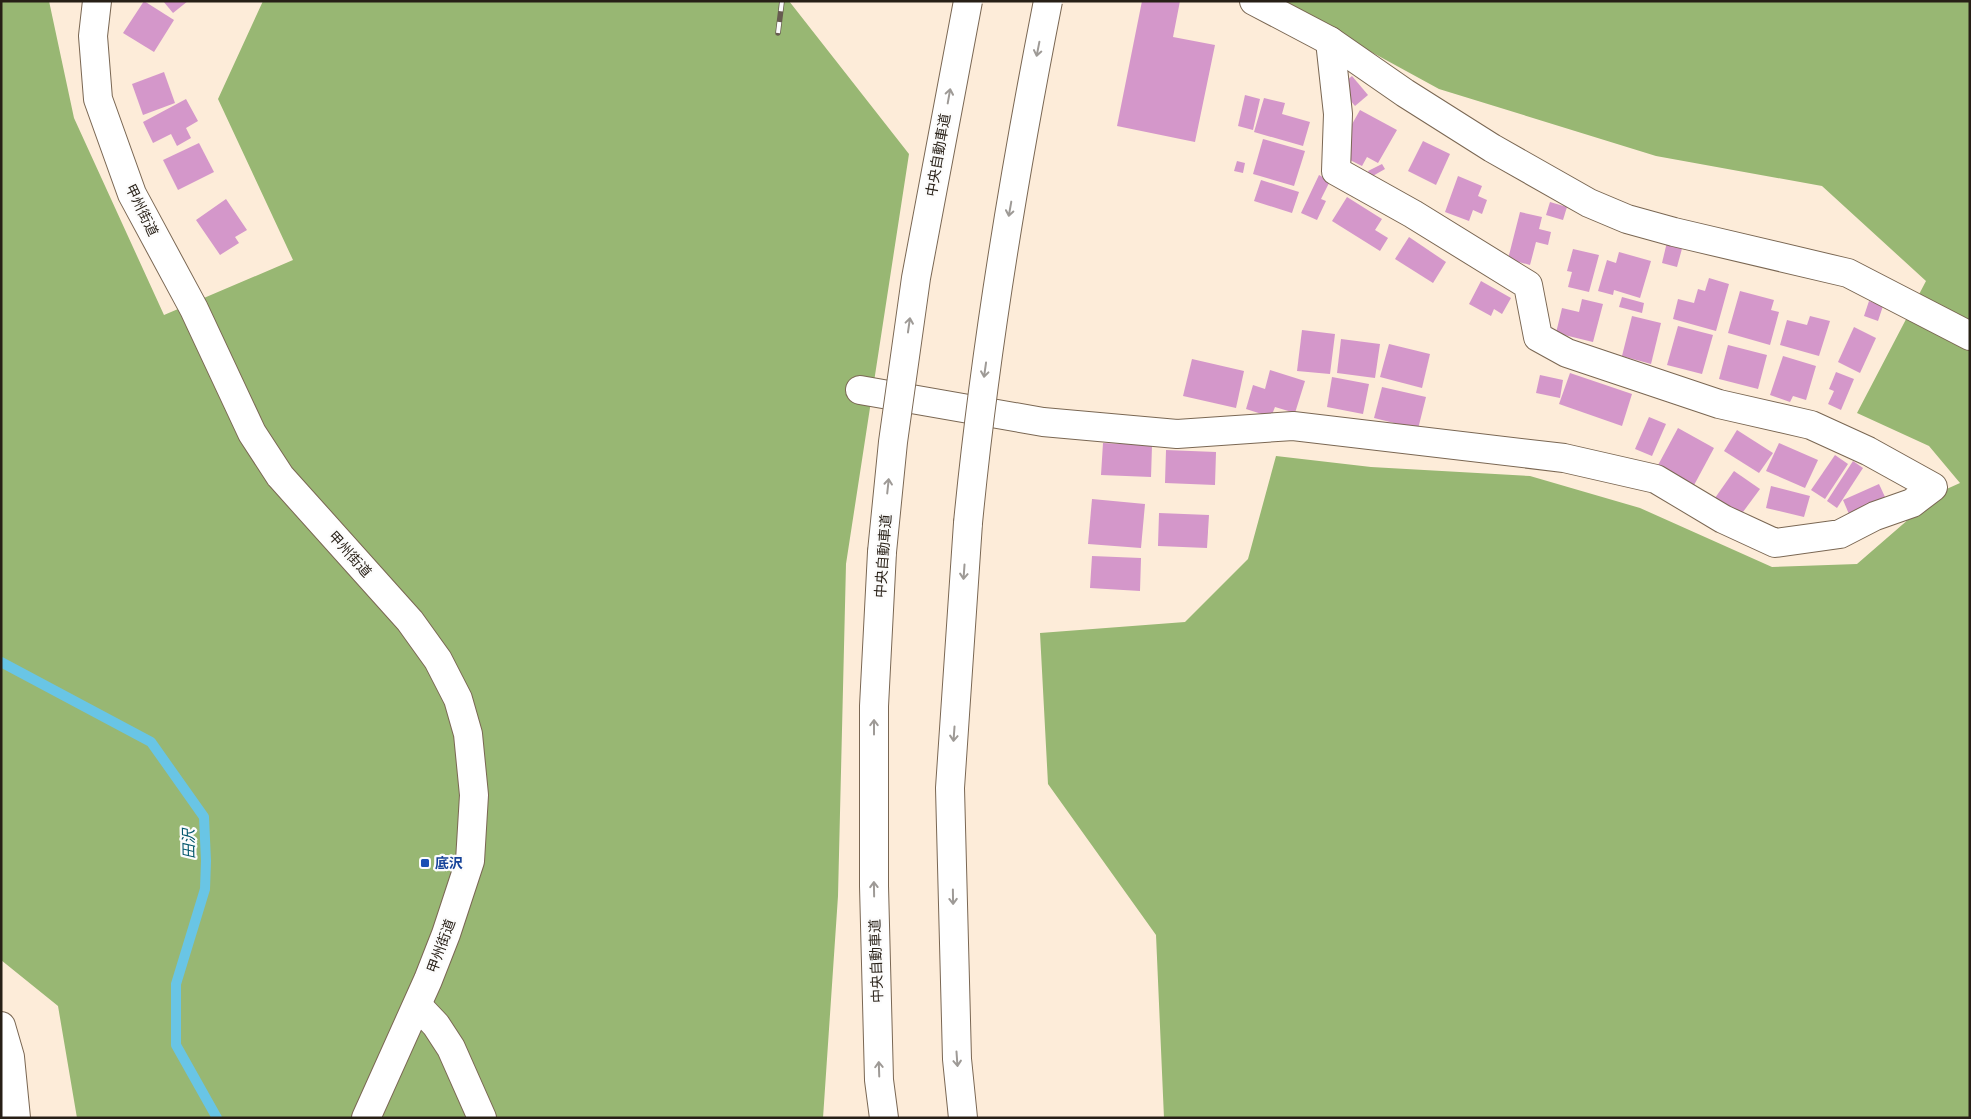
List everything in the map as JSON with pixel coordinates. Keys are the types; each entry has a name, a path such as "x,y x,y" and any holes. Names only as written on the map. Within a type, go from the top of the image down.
{"main road":[{"name":"甲州街道","path":"97,1 92,36 98,99 132,194 194,309 252,433 280,476 410,621 438,660 458,699 468,734 474,795 470,861 446,934 418,1006 366,1118"},
{"name":"中央自動車道","path":"884,1118 879,1080 874,886 874,706 882,552 893,442 916,278 968,1"},
{"path":"963,1118 957,1059 950,788 968,523 977,430 997,284 1048,1"},
{"path":"1254,1 1330,41 1405,93 1492,148 1589,203 1627,219 1674,232 1848,273 1970,336"},
{"path":"860,390 1043,422 1177,434 1293,426 1564,458 1656,480 1723,519 1775,543 1840,534 1875,516 1912,503 1933,487 1868,451 1811,425 1718,404 1567,353 1538,338 1528,285 1413,214 1336,171 1338,114 1330,41"},
{"path":"418,1006 436,1025 450,1048 482,1118"},
{"path":"1,1026 10,1057 16,1118"}],"green space":[{"path":"1,1 49,1 74,118 164,315 293,260 218,99 263,1 789,1 909,154 846,564 838,896 823,1118 77,1118 58,1006 1,960"},
{"path":"1278,1 1970,1 1970,1118 1164,1118 1156,935 1048,784 1040,633 1185,622 1248,559 1276,456 1371,467 1530,476 1640,508 1772,567 1857,564 1940,492 1960,483 1929,446 1857,413 1926,281 1822,186 1656,156 1439,89"}],"building":[{"path":"144,1 174,20 154,52 123,33"},
{"path":"163,1 188,1 173,13"},
{"path":"1142,1 1180,1 1173,37 1215,45 1195,142 1117,126"},
{"path":"164,72 175,103 143,115 132,84"},
{"path":"1352,76 1368,95 1355,106 1339,87"},
{"path":"1245,95 1260,99 1253,130 1238,126"},
{"path":"1264,98 1285,103 1282,114 1310,122 1303,146 1254,132"},
{"path":"186,99 198,121 186,128 191,138 177,146 171,134 153,143 143,122"},
{"path":"1360,110 1397,130 1378,163 1367,157 1362,166 1342,156 1342,142"},
{"path":"1263,139 1305,151 1294,186 1253,174"},
{"path":"1423,141 1450,154 1436,185 1408,171"},
{"path":"199,143 214,172 178,190 163,160"},
{"path":"1237,161 1245,163 1243,173 1234,171"},
{"path":"1382,164 1385,169 1371,177 1368,171"},
{"path":"1319,175 1330,181 1321,199 1326,201 1317,220 1301,213"},
{"path":"1458,176 1482,186 1478,196 1487,200 1482,214 1473,210 1469,221 1445,212"},
{"path":"1261,180 1299,192 1292,213 1254,201"},
{"path":"1347,197 1382,219 1375,230 1388,238 1380,251 1332,221"},
{"path":"226,199 247,230 235,237 239,243 220,255 196,220"},
{"path":"1550,202 1567,207 1563,220 1546,215"},
{"path":"1520,212 1542,217 1539,229 1551,232 1548,245 1536,242 1530,265 1508,259"},
{"path":"1409,237 1446,262 1433,283 1395,259"},
{"path":"1667,242 1683,245 1677,267 1662,263"},
{"path":"1573,249 1599,255 1589,292 1568,287 1572,272 1567,271"},
{"path":"1619,252 1651,261 1640,298 1614,290 1613,295 1598,291 1607,260 1616,263"},
{"path":"1709,278 1729,284 1716,331 1673,319 1678,299 1694,303 1698,289 1705,291"},
{"path":"1481,281 1511,298 1502,314 1494,309 1491,316 1469,304"},
{"path":"1740,291 1774,300 1771,310 1779,312 1770,345 1728,333"},
{"path":"1622,297 1644,303 1642,313 1619,307"},
{"path":"1582,299 1603,304 1593,342 1556,333 1562,308 1579,312"},
{"path":"1869,301 1883,306 1878,321 1864,316"},
{"path":"1632,316 1661,323 1651,364 1622,356"},
{"path":"1810,316 1830,321 1819,356 1780,345 1787,320 1807,325"},
{"path":"1678,326 1713,335 1702,374 1667,365"},
{"path":"1854,327 1876,338 1860,373 1838,362"},
{"path":"1302,330 1335,334 1330,374 1297,371"},
{"path":"1341,339 1380,344 1375,378 1337,373"},
{"path":"1389,344 1430,354 1422,388 1380,377"},
{"path":"1728,345 1767,355 1758,389 1719,379"},
{"path":"1783,356 1816,366 1806,400 1793,396 1790,402 1770,395"},
{"path":"1192,359 1244,371 1236,408 1183,396"},
{"path":"1270,370 1305,381 1295,413 1275,407 1271,417 1246,409 1253,385 1265,389"},
{"path":"1836,372 1854,379 1841,410 1828,404 1834,391 1829,389"},
{"path":"1570,373 1632,394 1622,426 1559,404"},
{"path":"1540,375 1563,380 1560,398 1536,393"},
{"path":"1332,377 1369,384 1363,414 1327,407"},
{"path":"1382,387 1426,397 1418,429 1374,418"},
{"path":"1649,417 1666,424 1652,456 1635,449"},
{"path":"1678,428 1714,448 1693,487 1657,467"},
{"path":"1737,430 1773,453 1759,473 1724,451"},
{"path":"1103,443 1152,445 1151,477 1101,475"},
{"path":"1779,443 1818,460 1805,488 1766,471"},
{"path":"1166,450 1216,452 1215,485 1165,483"},
{"path":"1835,455 1848,464 1825,499 1811,490"},
{"path":"1853,461 1863,468 1837,508 1827,501"},
{"path":"1734,471 1760,489 1740,516 1715,498"},
{"path":"1879,484 1885,497 1849,514 1843,500"},
{"path":"1771,486 1810,496 1804,517 1766,508"},
{"path":"1092,499 1145,504 1141,548 1088,544"},
{"path":"1159,513 1209,515 1207,548 1158,546"},
{"path":"1092,556 1141,558 1140,591 1090,588"}],"waterway":[{"name":"田沢","path":"1,662 151,742 204,817 205,889 176,984 176,1045 217,1118"}],"railway":[{"path":"778,33 782,1"}],"place":[{"name":"底沢","path":"425,863"}]}
